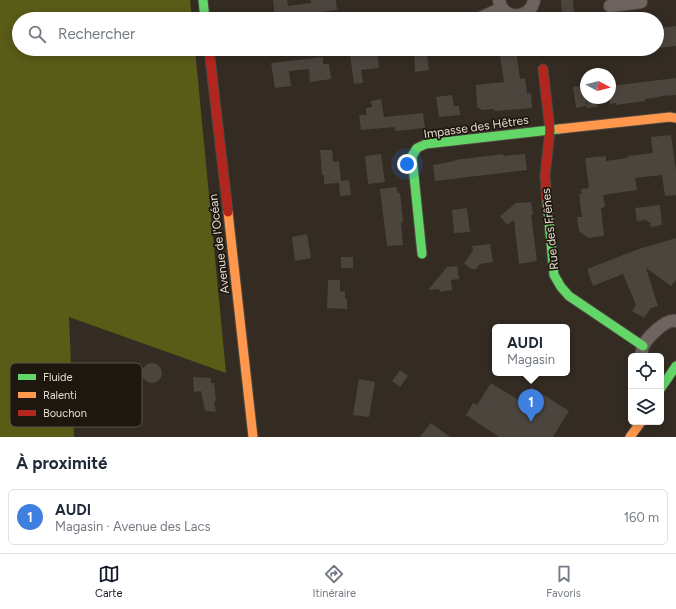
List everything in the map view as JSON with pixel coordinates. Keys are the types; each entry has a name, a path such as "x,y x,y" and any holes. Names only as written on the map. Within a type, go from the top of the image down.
{"street":[{"path":"203,0 204,12"},
{"path":"528,12 534,0"},
{"path":"610,6 625,2 641,2"},
{"path":"489,12 501,4 507,12"},
{"name":"Avenue de l'Océan","path":"210,56 253,437"},
{"name":"Rue des Frênes","path":"543,69 550,130 545,176 554,275 561,287 569,296 642,351 662,325 672,320 676,321"},
{"path":"550,130 670,117 676,118"},
{"name":"Impasse des Hêtres","path":"422,254 412,156 417,148 426,144 550,130"},
{"path":"664,384 676,366"},
{"path":"630,437 639,425"}],"shaded area":[{"path":"0,0 190,0 191,12 12,12 12,56 196,56 226,373 69,317 71,363 10,363 10,427 74,427 74,437 0,437"}],"building":[{"path":"273,0 287,0 288,6 311,3 311,0 336,0 337,10 322,12 274,12"},
{"path":"561,0 573,0 574,12 562,12"},
{"path":"676,26 676,46 664,47 664,27"},
{"path":"350,56 378,56 379,68 361,70 363,83 354,84"},
{"path":"414,56 427,56 429,70 415,72"},
{"path":"500,56 517,56 520,79 525,78 527,94 531,93 532,108 494,111 494,109 482,110 477,107 476,85 504,82"},
{"path":"323,57 323,64 329,64 331,79 310,82 309,69 289,71 291,86 275,88 271,63"},
{"path":"676,78 676,95 660,96 645,99 645,101 616,105 616,85"},
{"path":"580,86 580,104 586,104 586,106 576,108 573,87"},
{"path":"452,95 454,106 459,106 460,115 439,117 436,97"},
{"path":"381,99 384,117 423,113 425,128 395,131 395,127 361,130 359,115 366,115 366,108 372,107 371,101"},
{"path":"587,104 597,104 597,107 586,108"},
{"path":"671,135 676,170 676,195 665,196 662,175 635,178 637,190 603,195 605,207 601,208 604,236 588,238 579,231 577,217 582,217 579,194 582,194 581,189 589,188 585,158 606,156 606,161 628,158 628,156 653,153 651,137"},
{"path":"320,150 332,150 333,162 339,161 341,181 349,180 351,195 340,196 339,183 324,184"},
{"path":"381,154 385,182 368,184 365,156"},
{"path":"503,154 503,156 525,154 527,170 435,181 433,165 455,160"},
{"path":"396,187 398,193 400,193 403,222 401,222 403,245 387,246 380,189"},
{"path":"531,202 533,215 531,215 537,261 519,264 514,220 507,225 500,216 516,203"},
{"path":"660,205 662,225 651,227 650,222 647,222 647,220 637,221 635,208"},
{"path":"467,208 470,232 454,233 452,210"},
{"path":"307,234 311,258 295,261 292,237"},
{"path":"676,238 676,280 671,286 646,268 658,306 651,308 644,318 632,311 636,305 623,274 593,286 587,269 639,249"},
{"path":"490,244 493,262 480,264 476,269 471,269 464,263 473,251 472,246"},
{"path":"341,257 353,257 353,268 341,268"},
{"path":"457,266 459,279 451,280 452,290 440,292 439,289 428,290 447,267"},
{"path":"328,280 340,280 340,291 345,292 347,309 327,308"},
{"path":"152,363 159,366 162,373 159,380 152,383 145,380 142,373 145,366"},
{"path":"400,370 408,376 400,387 392,381"},
{"path":"193,377 211,378 211,383 214,383 216,401 214,402 216,412 205,411 201,391 194,392"},
{"path":"359,379 375,382 369,417 353,415"},
{"path":"491,383 522,402 531,387 569,411 553,437 499,437 466,415 473,403 477,405"},
{"path":"431,423 450,437 420,437"}],"traffic: fast":[{"path":"203,0 204,12"},
{"path":"422,254 412,156 417,148 426,144 559,129"},
{"path":"547,201 554,275 561,287 569,296 643,346"},
{"path":"664,384 676,366"}],"traffic: slow":[{"path":"559,129 670,117 676,118"},
{"path":"228,212 253,437"},
{"path":"630,437 639,425"}],"traffic: jam":[{"path":"210,56 228,212"},
{"path":"543,69 550,130 545,176 547,201"}],"place":[{"name":"AUDI","path":"531,422"}]}
